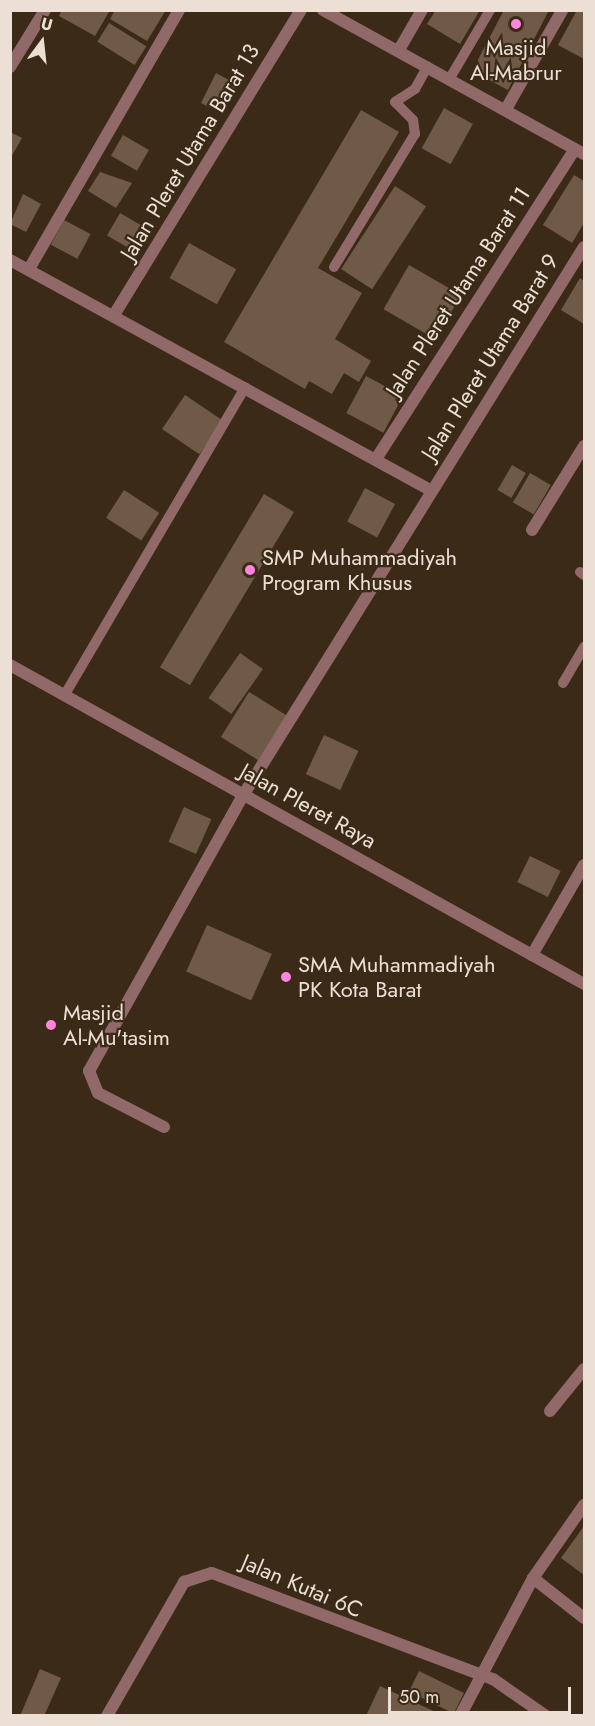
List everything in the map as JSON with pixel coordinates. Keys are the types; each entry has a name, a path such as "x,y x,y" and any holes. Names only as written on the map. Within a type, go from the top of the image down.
{"street":[{"path":"10,67 45,10"},
{"path":"30,269 179,10"},
{"name":"Jalan Pleret Utama Barat 13","path":"114,315 301,10"},
{"path":"323,10 580,151"},
{"path":"399,50 422,10"},
{"path":"506,109 562,11"},
{"name":"Jalan Pleret Utama Barat 11","path":"376,459 580,151"},
{"name":"Jalan Pleret Utama Barat 9","path":"164,1127 98,1093 89,1071 244,794 430,490 585,247"},
{"path":"10,260 430,490"},
{"path":"532,530 585,446"},
{"name":"Jalan Pleret Raya","path":"10,665 585,984"},
{"path":"532,956 585,865"},
{"path":"550,1411 585,1368"},
{"path":"460,1716 533,1578 585,1505"},
{"name":"Jalan Kutai 6C","path":"107,1716 177,1593 198,1575 227,1576 360,1633 480,1675 546,1716"},
{"path":"533,1578 585,1618"}],"lane":[{"path":"450,78 490,10"},
{"path":"334,267 415,134 412,120 395,102 415,89 428,66"},
{"path":"64,696 245,387"},
{"path":"563,683 585,647"}],"building":[{"path":"62,10 110,10 95,36 59,16"},
{"path":"115,10 166,10 147,41 110,19"},
{"path":"436,10 480,10 460,44 427,24"},
{"path":"504,10 549,10 508,90 472,71"},
{"path":"577,10 584,10 584,59 558,45"},
{"path":"109,23 146,46 135,65 97,42"},
{"path":"216,73 238,85 217,111 201,103"},
{"path":"444,108 473,124 451,164 422,148"},
{"path":"361,110 399,132 318,268 362,293 335,339 371,361 359,382 344,373 332,394 309,381 305,389 224,342"},
{"path":"10,132 22,138 10,159"},
{"path":"123,135 149,150 137,171 111,156"},
{"path":"100,172 132,183 116,208 88,191"},
{"path":"574,175 584,181 584,223 572,243 543,225"},
{"path":"395,186 426,206 372,289 341,269"},
{"path":"23,194 41,204 26,232 10,224"},
{"path":"120,213 141,225 128,248 107,236"},
{"path":"64,220 90,234 77,259 51,245"},
{"path":"189,243 236,269 217,304 170,278"},
{"path":"409,265 461,295 435,339 384,309"},
{"path":"580,278 584,281 584,324 561,310"},
{"path":"366,376 403,396 383,433 346,413"},
{"path":"185,395 222,420 199,454 162,429"},
{"path":"512,465 526,473 511,498 498,490"},
{"path":"530,473 551,485 534,514 513,502"},
{"path":"365,488 395,504 377,538 347,522"},
{"path":"124,490 159,513 141,541 106,518"},
{"path":"264,494 294,512 190,685 160,667"},
{"path":"240,653 263,669 231,714 208,698"},
{"path":"249,692 286,715 258,760 221,737"},
{"path":"324,735 358,751 340,790 306,774"},
{"path":"184,807 211,819 196,854 169,842"},
{"path":"530,856 561,871 548,897 517,882"},
{"path":"207,925 272,954 251,1000 186,972"},
{"path":"584,1526 584,1575 561,1558"},
{"path":"40,1669 61,1678 44,1716 20,1716"},
{"path":"419,1671 464,1693 454,1714 409,1692"},
{"path":"380,1686 444,1716 366,1716"}],"place":[{"name":"Masjid Al-Mabrur","path":"516,24"},
{"name":"SMP Muhammadiyah Program Khusus","path":"250,570"},
{"name":"SMA Muhammadiyah PK Kota Barat","path":"286,977"},
{"name":"Masjid Al-Mu'tasim","path":"51,1025"}]}
